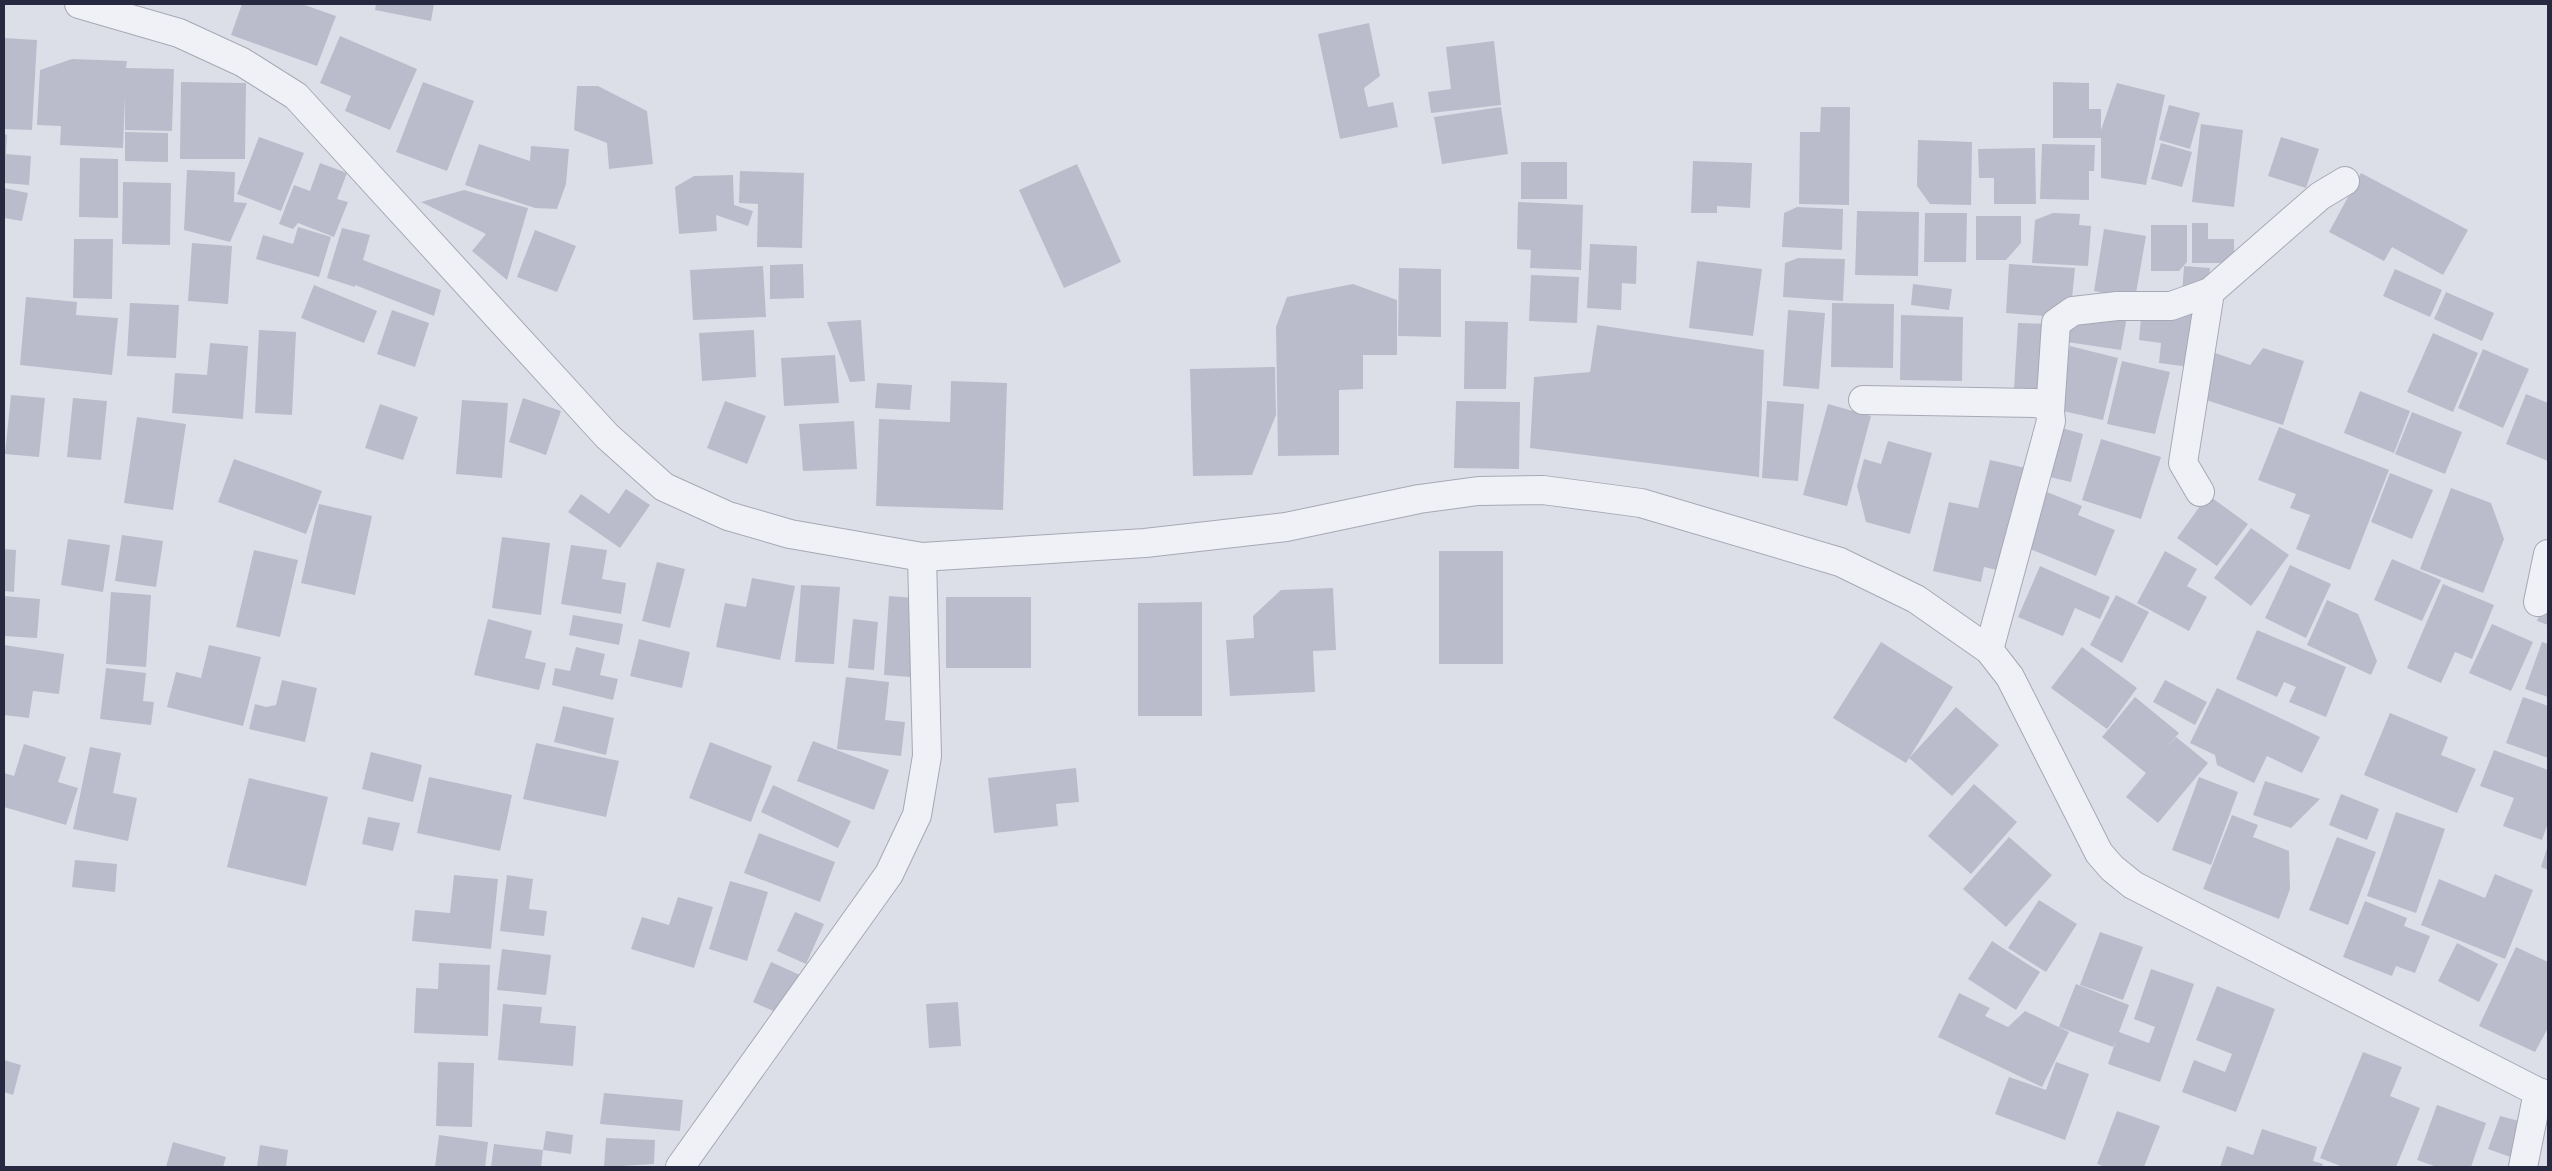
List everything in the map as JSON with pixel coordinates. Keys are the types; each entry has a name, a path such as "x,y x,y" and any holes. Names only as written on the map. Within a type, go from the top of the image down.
{"street":[{"path":"79,4 178,33 242,62 296,96 607,436 664,487 728,516 790,534 922,557 1145,543 1286,527 1419,499 1478,491 1542,490 1641,504 1840,562 1916,598 1989,650 2010,677 2099,853 2112,868 2133,885 2543,1094 2523,1167"},
{"path":"1989,650 2051,421 2056,323 2073,311 2117,306 2171,306 2210,292 2320,196 2344,181"},
{"path":"2200,492 2183,463 2210,292"},
{"path":"1863,400 2035,403 2046,405 2050,412"},
{"path":"2538,602 2548,554"},
{"path":"680,1167 889,874 917,815 927,756 922,557"}],"building":[{"path":"242,4 302,4 336,16 317,66 231,35"},
{"path":"376,4 434,4 431,21 375,10"},
{"path":"1369,23 1380,76 1364,88 1368,107 1393,102 1398,127 1340,139 1318,34"},
{"path":"340,36 417,69 390,130 345,111 351,96 320,83"},
{"path":"4,38 37,40 32,130 4,129"},
{"path":"1494,41 1501,105 1431,113 1428,92 1451,89 1446,47"},
{"path":"72,59 127,61 126,68 174,69 172,131 125,130 125,96 123,148 60,145 61,126 37,125 40,70"},
{"path":"181,82 246,83 245,159 180,159"},
{"path":"423,82 474,101 447,171 396,152"},
{"path":"2053,82 2089,83 2089,109 2101,109 2101,130 2117,83 2165,95 2146,185 2101,178 2101,138 2053,138"},
{"path":"577,86 598,86 647,111 653,164 609,169 607,143 574,130"},
{"path":"2169,105 2200,113 2190,149 2159,140"},
{"path":"1501,107 1508,154 1442,164 1434,117"},
{"path":"1821,107 1850,107 1849,205 1799,204 1800,132 1820,132"},
{"path":"2201,124 2243,130 2234,207 2192,202"},
{"path":"125,132 168,133 168,162 125,161"},
{"path":"4,134 7,135 6,154 31,156 29,185 4,183"},
{"path":"259,137 304,153 281,211 237,194"},
{"path":"2281,137 2319,149 2306,188 2268,176"},
{"path":"1918,140 1972,142 1971,205 1930,204 1917,186"},
{"path":"2161,143 2192,152 2182,187 2151,179"},
{"path":"479,144 530,161 531,146 569,149 566,184 557,209 535,208 465,185"},
{"path":"2042,144 2095,145 2094,171 2089,171 2089,200 2040,199"},
{"path":"2035,148 2036,204 1994,204 1994,178 1979,178 1978,149"},
{"path":"80,158 118,159 118,218 79,217"},
{"path":"1693,161 1752,163 1750,208 1717,206 1717,213 1691,213"},
{"path":"1521,162 1567,162 1567,199 1521,199"},
{"path":"320,163 347,173 337,199 348,202 334,237 298,223 293,229 279,224 294,185 310,191"},
{"path":"1077,164 1121,262 1064,288 1019,190"},
{"path":"187,170 235,172 234,202 247,203 230,242 184,230"},
{"path":"740,171 804,173 802,248 757,247 758,204 739,203"},
{"path":"2361,173 2468,230 2443,275 2392,247 2384,261 2329,232"},
{"path":"733,175 734,205 753,211 748,226 716,215 717,231 679,234 675,187 694,176"},
{"path":"123,182 171,183 170,245 122,244"},
{"path":"4,188 28,193 22,221 4,218"},
{"path":"464,190 528,208 507,280 472,251 486,234 421,202"},
{"path":"1518,202 1583,205 1581,270 1530,268 1531,250 1517,249"},
{"path":"1797,207 1843,209 1842,250 1782,247 1784,213"},
{"path":"1857,211 1919,212 1918,276 1855,275"},
{"path":"1925,213 1967,213 1966,262 1924,262"},
{"path":"2053,213 2080,214 2079,225 2091,226 2088,266 2032,263 2035,220"},
{"path":"1976,216 2021,216 2021,243 2006,260 1976,260"},
{"path":"2192,223 2208,223 2208,239 2234,239 2234,263 2192,263"},
{"path":"2151,225 2187,225 2187,262 2179,271 2151,271"},
{"path":"298,227 331,237 319,277 256,259 263,235 293,244"},
{"path":"342,228 370,235 363,260 441,290 434,316 355,285 355,287 327,278"},
{"path":"2104,229 2146,236 2135,299 2094,291"},
{"path":"535,230 576,246 557,292 517,277"},
{"path":"74,239 113,239 112,299 73,298"},
{"path":"192,243 232,246 228,304 188,301"},
{"path":"1590,244 1637,246 1636,284 1622,283 1621,310 1587,308"},
{"path":"1798,258 1845,259 1843,301 1783,297 1785,263"},
{"path":"1697,261 1762,269 1753,336 1689,328"},
{"path":"803,264 804,298 770,299 770,265"},
{"path":"2009,264 2075,268 2072,299 2055,317 2006,313"},
{"path":"763,266 766,317 693,320 690,270"},
{"path":"2184,266 2210,268 2208,287 2182,294"},
{"path":"1399,268 1441,269 1441,337 1398,336"},
{"path":"2395,269 2442,290 2430,317 2383,296"},
{"path":"1531,275 1579,277 1577,323 1529,321"},
{"path":"1353,284 1397,300 1397,355 1363,355 1363,389 1339,390 1339,455 1278,456 1276,327 1287,297"},
{"path":"1913,284 1952,289 1949,310 1911,305"},
{"path":"314,285 377,311 364,343 301,318"},
{"path":"2446,292 2494,313 2482,341 2434,319"},
{"path":"26,297 77,302 76,315 118,318 112,375 20,365"},
{"path":"130,303 179,305 176,358 127,356"},
{"path":"1832,303 1894,304 1893,368 1831,367"},
{"path":"2142,308 2205,315 2198,368 2159,363 2161,343 2139,340"},
{"path":"392,310 429,323 415,367 377,354"},
{"path":"1788,310 1825,313 1819,389 1783,386"},
{"path":"1901,315 1963,317 1962,381 1900,380"},
{"path":"2127,316 2121,350 2067,342 2070,322"},
{"path":"861,320 865,381 850,382 827,322"},
{"path":"1465,321 1508,322 1506,389 1464,389"},
{"path":"2018,323 2052,324 2049,391 2014,389"},
{"path":"1597,325 1764,350 1759,477 1530,448 1534,377 1590,372"},
{"path":"259,330 296,332 292,415 255,413"},
{"path":"754,330 756,377 702,381 699,333"},
{"path":"2433,333 2478,353 2453,412 2407,392"},
{"path":"210,343 248,346 243,419 172,413 175,373 207,375"},
{"path":"2070,346 2118,358 2103,420 2054,409"},
{"path":"2263,348 2304,361 2283,425 2200,398 2215,353 2250,365"},
{"path":"2483,349 2529,369 2503,428 2458,408"},
{"path":"835,355 839,403 784,406 781,358"},
{"path":"2122,361 2170,372 2155,434 2107,424"},
{"path":"1275,367 1276,415 1252,475 1193,476 1190,369"},
{"path":"951,381 1007,383 1003,510 876,506 879,419 950,422"},
{"path":"877,383 912,385 910,410 875,408"},
{"path":"2360,391 2410,411 2394,453 2344,433"},
{"path":"2526,394 2548,403 2548,461 2506,444"},
{"path":"11,395 45,398 39,457 5,454"},
{"path":"73,398 107,401 101,460 67,457"},
{"path":"523,398 561,411 546,455 509,442"},
{"path":"462,400 508,403 502,478 456,474"},
{"path":"725,401 766,416 747,464 707,448"},
{"path":"1456,401 1520,402 1519,469 1454,468"},
{"path":"1767,401 1804,404 1798,481 1762,478"},
{"path":"380,404 418,417 403,460 365,448"},
{"path":"1828,404 1871,416 1847,506 1803,495"},
{"path":"2412,412 2462,432 2445,474 2395,454"},
{"path":"137,417 186,424 173,510 124,503"},
{"path":"854,421 857,469 803,471 799,424"},
{"path":"2058,427 2083,434 2071,482 2045,476"},
{"path":"2279,427 2389,470 2350,570 2296,549 2310,515 2290,508 2296,494 2258,480"},
{"path":"2101,439 2161,457 2141,519 2082,500"},
{"path":"1888,441 1932,453 1910,534 1866,522 1857,486 1864,459 1881,464"},
{"path":"234,459 322,491 306,534 218,502"},
{"path":"1990,460 2026,468 2001,571 1984,567 1981,582 1933,571 1949,502 1978,508"},
{"path":"2390,473 2433,490 2412,539 2371,522"},
{"path":"2451,488 2491,503 2504,539 2483,593 2420,569"},
{"path":"626,489 650,505 620,548 568,512 581,494 609,514"},
{"path":"2047,492 2082,506 2078,515 2115,530 2096,576 2025,547"},
{"path":"2208,495 2248,524 2217,566 2177,538"},
{"path":"319,504 372,516 355,595 301,583"},
{"path":"2251,528 2289,555 2251,606 2214,578"},
{"path":"122,535 163,541 156,587 115,581"},
{"path":"502,537 550,543 541,615 492,608"},
{"path":"68,539 110,545 103,592 61,585"},
{"path":"571,545 607,550 602,579 626,583 621,614 561,604"},
{"path":"4,549 16,550 14,592 4,591"},
{"path":"254,550 298,560 280,637 236,627"},
{"path":"1439,551 1503,551 1503,664 1439,664"},
{"path":"2165,551 2197,569 2187,586 2207,597 2189,631 2137,603"},
{"path":"2392,559 2441,580 2422,621 2374,600"},
{"path":"657,562 685,569 670,628 642,621"},
{"path":"2290,565 2331,584 2306,638 2265,618"},
{"path":"2040,566 2110,597 2100,619 2075,608 2063,636 2018,617"},
{"path":"752,578 795,586 780,660 716,647 725,603 746,607"},
{"path":"2443,584 2494,605 2472,659 2455,652 2441,683 2407,668"},
{"path":"801,585 840,587 834,664 795,662"},
{"path":"1333,588 1336,650 1313,651 1315,692 1230,696 1226,640 1254,638 1253,616 1281,590"},
{"path":"2548,591 2548,625 2537,621"},
{"path":"111,592 151,595 146,667 106,664"},
{"path":"2116,595 2149,612 2122,663 2090,645"},
{"path":"4,596 40,599 37,638 4,636"},
{"path":"889,596 915,598 910,677 884,675"},
{"path":"946,597 1031,597 1031,668 946,668"},
{"path":"2327,600 2358,614 2377,661 2371,675 2307,645"},
{"path":"1202,602 1202,716 1138,716 1138,603"},
{"path":"573,615 623,624 619,645 569,635"},
{"path":"488,619 532,631 525,658 546,663 539,690 474,675"},
{"path":"853,619 878,622 874,670 848,668"},
{"path":"2492,624 2533,642 2511,691 2469,673"},
{"path":"2257,630 2346,667 2326,717 2289,702 2296,687 2284,682 2277,697 2236,679"},
{"path":"639,639 690,652 682,688 630,676"},
{"path":"1881,642 1953,687 1906,763 1833,718"},
{"path":"2542,642 2548,644 2548,697 2525,689"},
{"path":"4,645 64,654 59,694 33,691 29,718 4,715"},
{"path":"209,645 261,657 243,726 167,707 176,672 201,678"},
{"path":"576,647 605,654 600,675 618,679 613,700 552,685 555,668 570,671"},
{"path":"2082,647 2137,688 2107,729 2051,688"},
{"path":"106,668 146,673 143,701 154,702 151,725 100,719"},
{"path":"846,677 889,682 885,720 905,722 901,756 837,749"},
{"path":"282,680 317,688 305,742 249,729 255,704 266,707 276,705"},
{"path":"2165,680 2207,702 2195,725 2153,702"},
{"path":"2217,688 2320,737 2302,773 2267,756 2254,783 2217,765 2215,755 2190,743"},
{"path":"2135,697 2179,733 2163,751 2176,737 2208,763 2158,823 2126,797 2146,773 2102,737"},
{"path":"2523,697 2548,706 2548,758 2506,743"},
{"path":"563,706 614,718 606,755 554,742"},
{"path":"1956,707 1999,745 1952,796 1909,758"},
{"path":"2390,713 2448,737 2441,755 2476,769 2457,813 2364,775"},
{"path":"813,741 889,770 874,810 797,781"},
{"path":"710,742 772,766 751,822 689,798"},
{"path":"536,743 619,761 606,817 523,799"},
{"path":"24,744 66,757 58,782 78,788 66,825 4,807 4,773 14,776"},
{"path":"90,747 121,753 113,793 137,798 128,841 73,829"},
{"path":"2494,750 2548,770 2548,823 2542,840 2503,826 2514,798 2480,786"},
{"path":"371,752 422,765 413,802 362,789"},
{"path":"1076,768 1079,802 1056,804 1058,826 994,833 988,778"},
{"path":"429,777 512,795 500,851 417,833"},
{"path":"2199,777 2238,792 2211,865 2172,850"},
{"path":"249,778 328,797 306,886 227,867"},
{"path":"2265,781 2320,799 2291,828 2253,815"},
{"path":"1974,784 2017,822 1971,874 1928,836"},
{"path":"773,785 851,821 838,848 761,812"},
{"path":"2341,794 2379,809 2367,840 2329,825"},
{"path":"2396,812 2445,829 2416,913 2367,896"},
{"path":"2232,815 2258,825 2253,837 2289,851 2290,889 2279,919 2203,889"},
{"path":"368,817 400,823 393,851 362,844"},
{"path":"759,833 835,862 820,902 744,873"},
{"path":"2009,837 2052,875 2006,927 1963,889"},
{"path":"2337,837 2376,852 2348,925 2309,910"},
{"path":"2548,845 2548,870 2541,867"},
{"path":"75,860 117,864 115,892 72,887"},
{"path":"2495,874 2533,890 2505,959 2421,925 2439,879 2485,898"},
{"path":"454,875 498,879 491,949 412,941 415,910 450,913"},
{"path":"507,875 533,879 529,909 547,911 544,936 500,931"},
{"path":"730,881 768,892 747,961 709,949"},
{"path":"678,897 713,907 694,968 631,949 642,917 669,925"},
{"path":"2039,900 2077,924 2046,972 2008,948"},
{"path":"2365,901 2407,918 2404,926 2430,936 2415,973 2396,966 2392,976 2343,957"},
{"path":"795,912 824,924 806,964 777,951"},
{"path":"2100,932 2143,947 2123,1000 2080,985"},
{"path":"1992,941 2040,972 2016,1010 1968,979"},
{"path":"2457,943 2498,964 2479,1002 2438,981"},
{"path":"2516,947 2548,962 2548,1028 2535,1052 2479,1026"},
{"path":"502,949 551,955 546,995 497,990"},
{"path":"771,962 800,975 782,1015 753,1002"},
{"path":"439,963 490,965 488,1036 414,1033 416,988 438,989"},
{"path":"2151,969 2194,984 2160,1082 2108,1064 2116,1040 2113,1047 2059,1027 2076,984 2129,1005 2119,1032 2149,1043 2155,1027 2134,1019"},
{"path":"2217,986 2275,1009 2236,1112 2182,1092 2194,1060 2225,1072 2232,1054 2196,1040"},
{"path":"1959,993 1990,1008 1985,1016 2008,1027 2025,1011 2069,1032 2042,1087 1938,1037"},
{"path":"958,1002 961,1046 929,1048 926,1004"},
{"path":"503,1004 542,1007 540,1023 576,1026 573,1066 498,1060"},
{"path":"2363,1052 2402,1067 2390,1096 2420,1108 2396,1167 2343,1167 2320,1158"},
{"path":"4,1060 21,1065 13,1095 4,1092"},
{"path":"438,1062 474,1063 472,1127 436,1126"},
{"path":"2056,1062 2089,1074 2065,1140 1995,1114 2009,1077 2046,1090"},
{"path":"604,1093 683,1100 680,1131 600,1124"},
{"path":"2437,1105 2486,1123 2471,1167 2437,1167 2417,1160"},
{"path":"2117,1111 2160,1126 2144,1167 2105,1167 2097,1164"},
{"path":"2500,1116 2527,1123 2519,1160 2488,1149"},
{"path":"2262,1129 2317,1147 2313,1161 2323,1164 2322,1167 2220,1167 2227,1146 2253,1155"},
{"path":"546,1131 573,1135 571,1154 543,1150"},
{"path":"439,1135 488,1142 485,1167 435,1167"},
{"path":"606,1138 655,1140 654,1164 604,1167"},
{"path":"173,1142 226,1157 223,1167 166,1167"},
{"path":"494,1144 543,1150 541,1167 491,1167"},
{"path":"260,1145 288,1150 286,1167 257,1167"}]}
